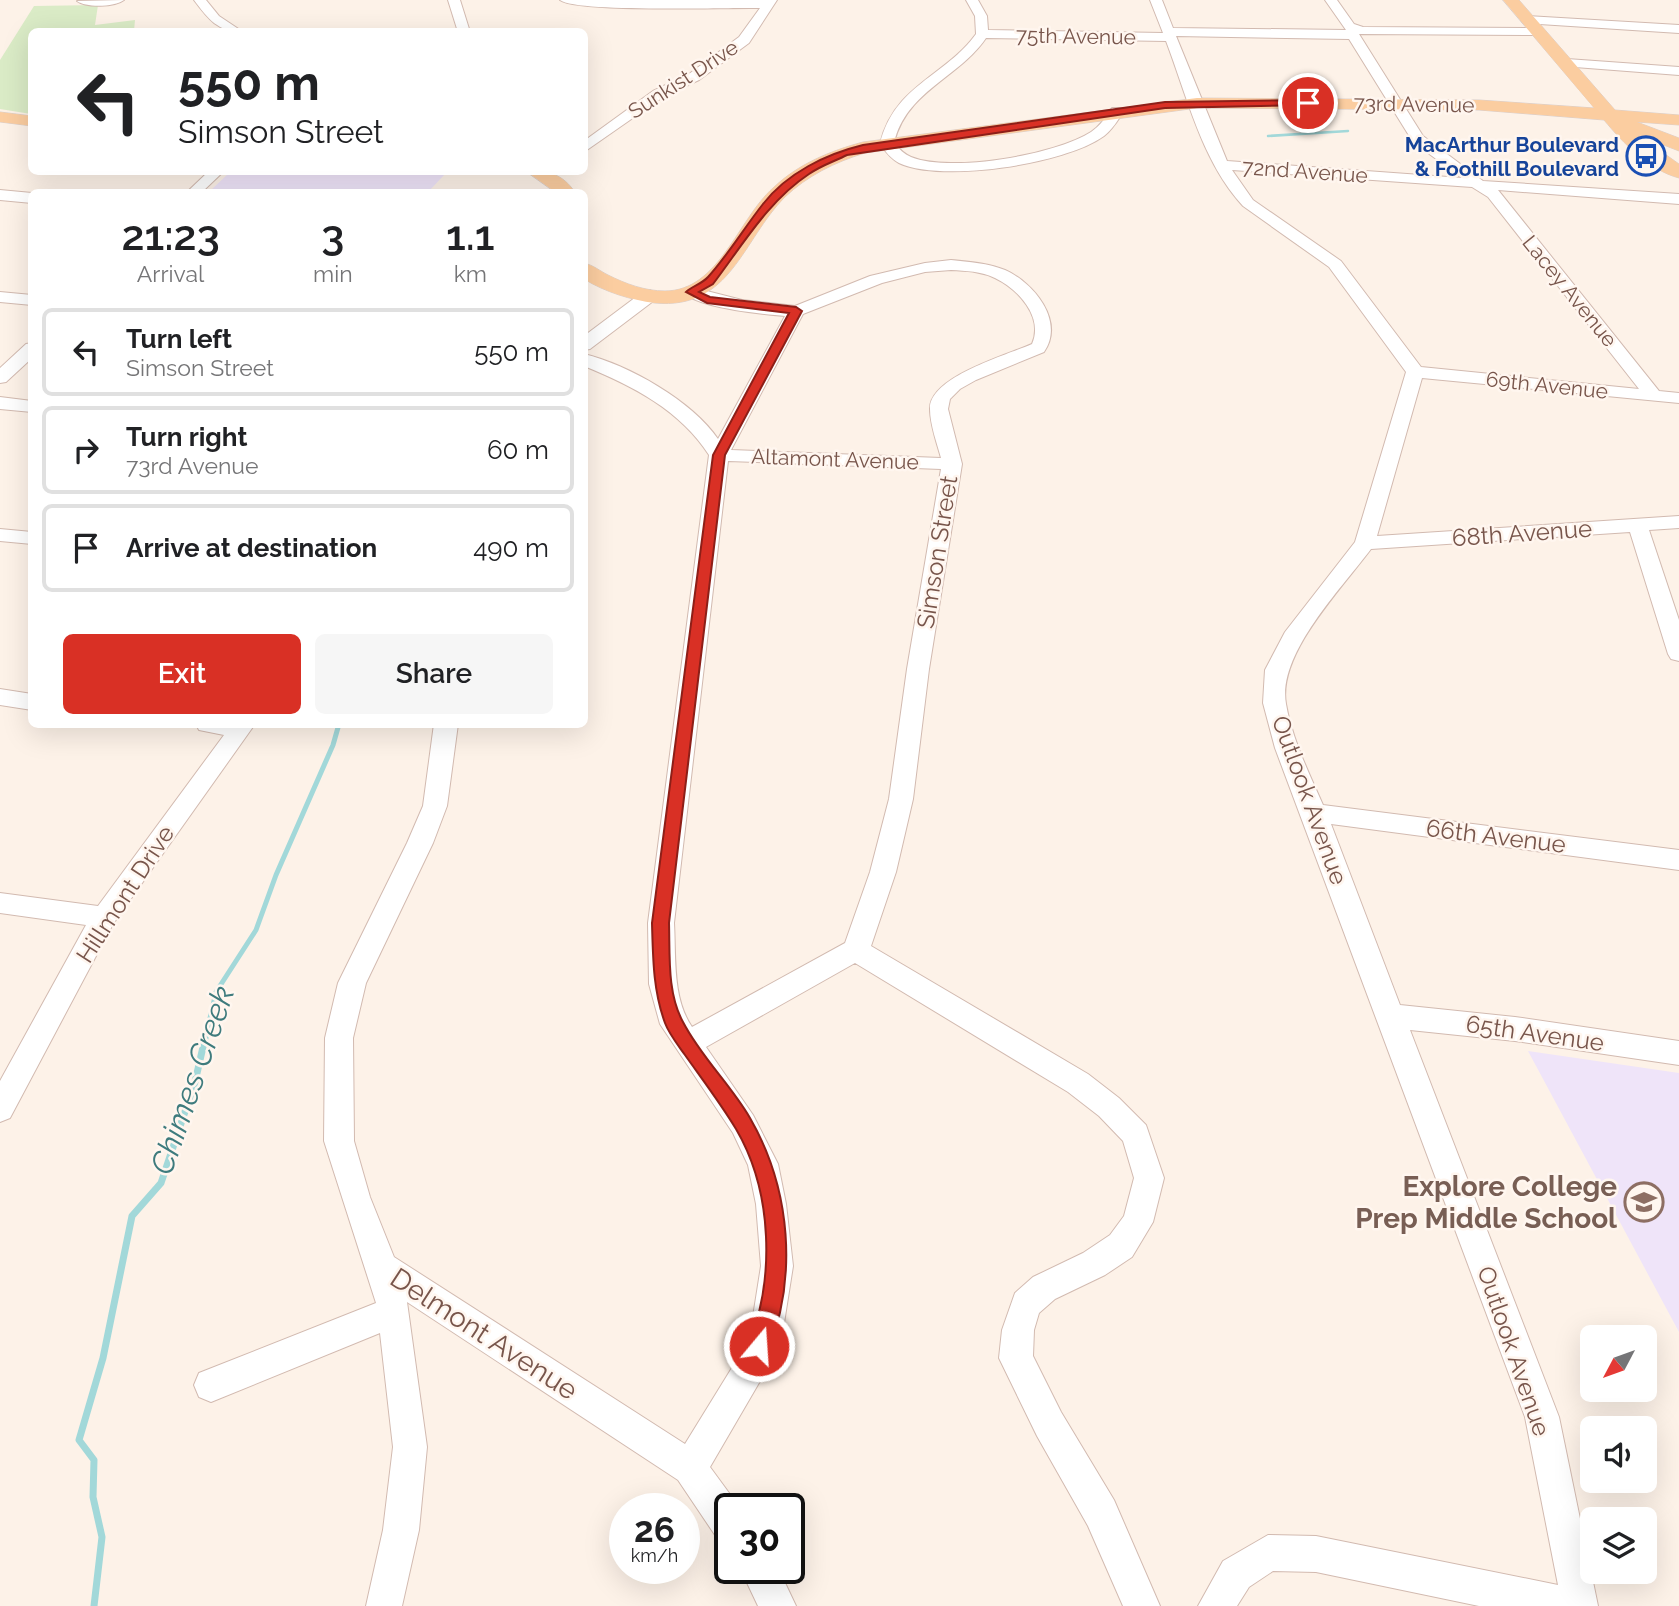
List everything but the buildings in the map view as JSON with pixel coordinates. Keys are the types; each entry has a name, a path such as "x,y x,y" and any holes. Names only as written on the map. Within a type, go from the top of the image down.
{"main road":[{"path":"1511,0 1616,123 1660,161 1679,172"},
{"name":"73rd Avenue","path":"691,292 710,282 768,204 785,187 827,159 887,144 1117,111 1197,103 1479,105 1679,129"},
{"path":"0,117 28,120"},
{"name":"73rd Avenue","path":"1616,123 1679,120"},
{"path":"1616,123 1679,145"},
{"path":"1616,123 1679,152"},
{"path":"548,175 562,189"},
{"path":"588,272 621,289 650,295 691,292"}],"street":[{"path":"83,1 118,0"},
{"path":"200,0 215,19 230,28"},
{"path":"454,0 463,28"},
{"path":"565,0 771,2"},
{"path":"972,0 981,16 982,34 978,41 938,73 910,102 888,133 887,144 899,156 920,164 987,165 1040,155 1097,135 1117,111"},
{"path":"1156,0 1221,164 1237,191 1248,203 1323,253 1335,264 1415,372"},
{"name":"Lacey Avenue","path":"1331,0 1418,139 1493,194 1654,396"},
{"name":"Sunkist Drive","path":"588,145 658,94 694,77 744,40 771,2"},
{"name":"75th Avenue","path":"982,34 1352,32 1532,25 1679,29"},
{"path":"1567,64 1679,71"},
{"name":"72nd Avenue","path":"1221,164 1679,199"},
{"path":"197,189 213,175"},
{"path":"0,195 28,198"},
{"name":"Simson Street","path":"691,292 707,300 796,311 892,273 929,267 966,267 996,273 1028,292 1045,330 1044,341 1038,348 970,376 954,385 941,398 939,409 952,464 918,669 901,799 883,872 856,950"},
{"path":"588,342 650,295"},
{"path":"0,297 28,300"},
{"path":"690,1468 750,1370 768,1323 777,1266 771,1204 763,1164 743,1124 674,1024 663,984 661,923 719,455 796,311"},
{"path":"0,378 28,352"},
{"name":"Altamont Avenue","path":"588,361 650,390 700,428 719,455 952,464"},
{"name":"69th Avenue","path":"1415,372 1679,398"},
{"name":"Outlook Avenue","path":"1415,372 1364,544 1293,637 1276,670 1274,702 1287,748 1542,1417 1580,1606"},
{"path":"0,403 28,406"},
{"name":"68th Avenue","path":"1364,544 1679,522"},
{"path":"1638,526 1679,654"},
{"path":"0,535 28,538"},
{"path":"0,697 28,701"},
{"name":"Hillmont Drive","path":"0,1109 104,917 241,728"},
{"name":"Delmont Avenue","path":"445,728 435,806 420,843 352,983 339,1038 339,1142 355,1196 382,1267 690,1468 714,1502"},
{"name":"66th Avenue","path":"1314,813 1679,860"},
{"path":"0,903 104,917"},
{"path":"687,1043 856,950 1078,1083 1136,1134 1149,1178 1138,1222 1121,1246 1094,1264 1044,1288 1027,1304 1018,1330 1016,1358 1049,1424 1101,1513 1142,1606"},
{"name":"65th Avenue","path":"1390,1016 1679,1053"},
{"path":"382,1267 394,1312 410,1447 401,1530 384,1606"},
{"path":"211,1385 394,1312"},
{"path":"1216,1606 1236,1574 1268,1553 1316,1554 1568,1606"},
{"path":"766,1584 778,1606"}],"shaded area":[{"path":"227,175 444,175 431,189 212,189"},
{"name":"Explore College Prep Middle School","path":"1528,1051 1679,1073 1679,1332"}],"green space":[{"path":"98,5 95,25 135,20 134,28 28,28 28,114 0,109 0,60 34,6"}],"waterway":[{"path":"1268,136 1348,131"},
{"name":"Chimes Creek","path":"208,1027 216,992 256,930 276,875 333,745 338,728"},
{"name":"Chimes Creek","path":"94,1606 102,1537 93,1497 94,1460 79,1440 103,1358 132,1216 161,1183 195,1082 208,1025"}],"place":[{"name":"MacArthur Boulevard & Foothill Boulevard","path":"1646,156"},
{"name":"Explore College Prep Middle School","path":"1644,1202"}],"route":[{"path":"759,1346 768,1323 777,1266 771,1204 763,1164 743,1124 674,1024 663,984 661,923 719,455 796,311 707,300 691,292 710,282 768,204 785,187 827,159 844,153 863,148 1165,105 1308,103"}]}
